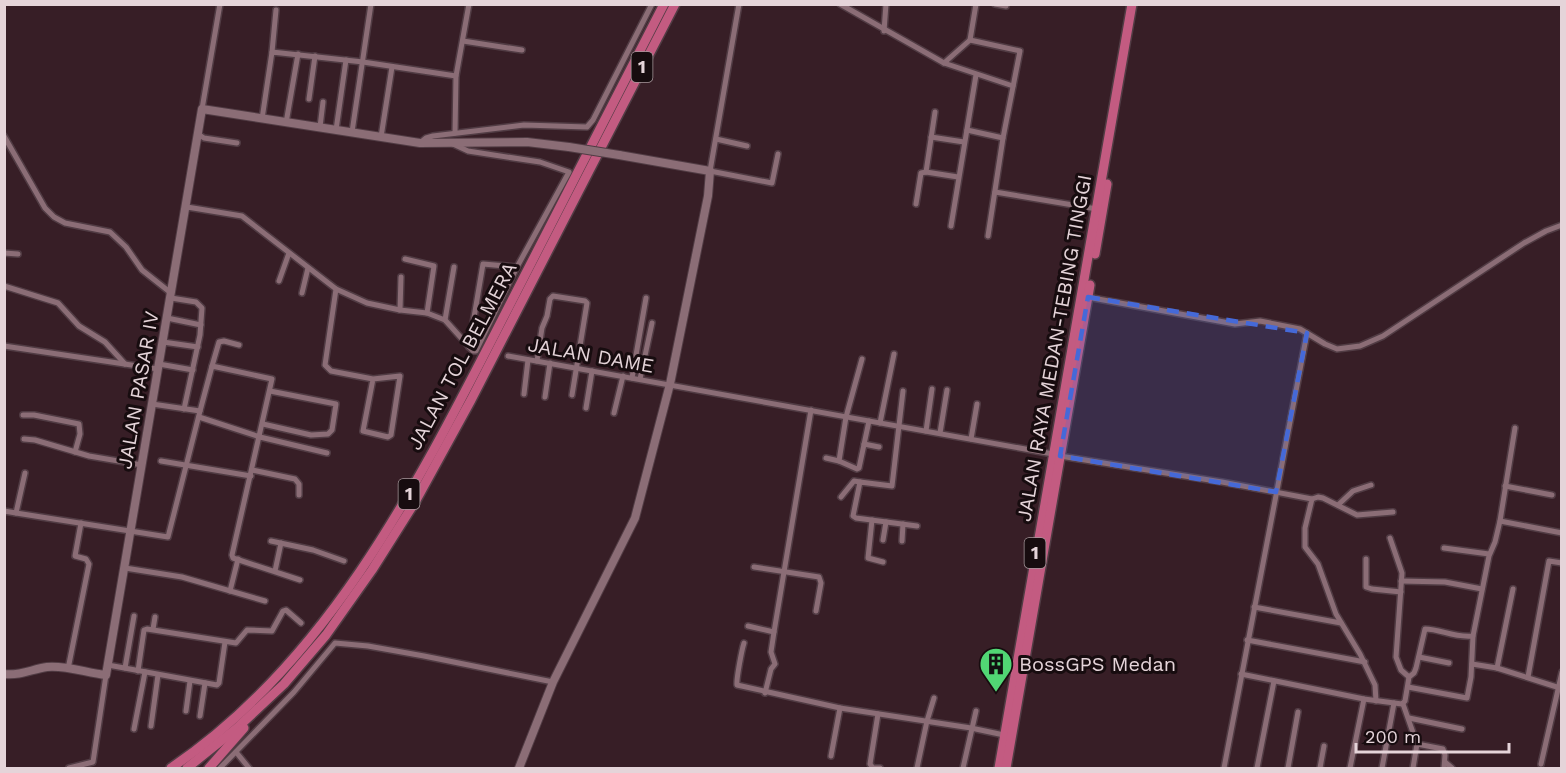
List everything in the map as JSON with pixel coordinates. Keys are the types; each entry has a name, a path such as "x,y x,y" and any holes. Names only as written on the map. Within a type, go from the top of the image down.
{"highway":[{"name":"JALAN TOL BELMERA","path":"171,768 222,729 283,670 342,597 387,530 463,396 664,4"},
{"name":"JALAN TOL BELMERA","path":"187,768 237,728 284,684 326,635 366,579 415,502 471,400 675,4"},
{"name":"JALAN RAYA MEDAN-TEBING TINGGI","path":"1084,297 1132,4"},
{"name":"JALAN RAYA MEDAN-TEBING TINGGI","path":"1006,768 1084,297 1137,4"},
{"name":"JALAN RAYA MEDAN-TEBING TINGGI","path":"999,768 1057,455"},
{"path":"209,768 284,684"}],"street":[{"path":"220,4 202,110 420,143 516,141 569,147 619,154 772,183 778,154"},
{"path":"352,132 371,4"},
{"path":"454,133 456,75 469,4"},
{"path":"420,143 426,138 454,133 524,125 587,126 593,120 652,4"},
{"path":"519,768 553,682 635,518 670,384 707,204 710,171 739,4"},
{"path":"840,4 944,63 1013,86"},
{"path":"884,31 886,4"},
{"path":"944,63 970,40 976,4"},
{"path":"995,4 1006,6"},
{"path":"262,119 276,10"},
{"path":"970,40 1020,51 1003,138 988,236"},
{"path":"463,41 522,50"},
{"path":"272,52 456,75"},
{"path":"286,123 298,54"},
{"path":"309,99 315,56"},
{"path":"336,129 346,60"},
{"path":"381,136 392,67"},
{"path":"951,226 976,75"},
{"path":"320,127 323,102"},
{"name":"JALAN PASAR IV","path":"106,675 202,110"},
{"path":"926,171 935,112"},
{"path":"967,130 1003,138"},
{"path":"198,134 204,138 237,143"},
{"path":"4,136 45,208 54,217 72,225 110,232 126,247 142,270 171,295 200,304 202,308 198,347 184,409"},
{"path":"932,137 964,142"},
{"path":"717,140 747,146"},
{"path":"187,207 242,216 336,289 367,303 427,313 445,320 473,351 476,351 517,267 569,172 540,162 468,151 453,144"},
{"path":"916,204 920,174 926,171 958,177"},
{"path":"995,192 1097,209"},
{"path":"1084,297 1235,324 1260,321 1300,329 1337,349 1368,344 1383,336 1524,243 1562,225"},
{"path":"4,253 18,254"},
{"path":"279,281 289,253"},
{"path":"405,259 434,266 427,313"},
{"path":"470,347 483,264 517,267"},
{"path":"445,320 454,267"},
{"path":"302,292 308,268"},
{"path":"400,310 401,277"},
{"path":"4,285 58,303 80,326 105,342 125,364"},
{"path":"336,289 325,365 330,371 373,379 400,376 391,435 388,437 363,433 373,379"},
{"path":"537,361 542,328 550,299 553,296 585,301 587,303 573,395"},
{"path":"632,378 646,298"},
{"path":"167,318 201,325"},
{"path":"640,379 652,323"},
{"path":"1224,768 1307,333"},
{"path":"163,342 198,347"},
{"path":"4,511 168,537 219,342 239,345"},
{"path":"4,346 125,364 193,370"},
{"path":"880,423 894,354"},
{"name":"JALAN DAME","path":"508,356 1057,455 1312,499 1321,497 1357,515 1393,512"},
{"path":"839,461 846,417 862,359"},
{"path":"524,394 528,360"},
{"path":"545,397 550,363"},
{"path":"212,366 271,377 263,424 232,555 300,580"},
{"path":"586,408 592,371"},
{"path":"614,413 623,376"},
{"path":"926,431 932,389"},
{"path":"940,434 947,390"},
{"path":"263,424 311,435 328,434 332,430 336,404 270,391"},
{"path":"841,497 854,481 892,486 903,391"},
{"path":"152,404 184,409 260,437 327,453"},
{"path":"971,439 977,404"},
{"path":"765,693 771,669 775,664 771,652 811,410"},
{"path":"23,415 79,424 80,434 75,452"},
{"path":"826,458 858,469 869,421"},
{"path":"1408,687 1467,698 1473,636 1489,554 1495,542 1500,521 1515,428"},
{"path":"24,439 142,465"},
{"path":"864,444 879,447"},
{"path":"161,460 295,479 299,484 299,495"},
{"path":"16,513 25,473"},
{"path":"860,482 853,516 917,526"},
{"path":"1338,505 1353,491 1371,485"},
{"path":"1505,486 1552,495"},
{"path":"1312,499 1304,543 1307,551 1318,564 1336,614 1365,662 1375,685 1376,701"},
{"path":"872,520 868,558 883,562"},
{"path":"1500,521 1562,533"},
{"path":"883,540 886,522"},
{"path":"68,669 88,564 86,559 75,556 81,523"},
{"path":"902,542 903,524"},
{"path":"1390,538 1402,573 1396,657 1401,670 1409,677"},
{"path":"271,541 313,550 344,561"},
{"path":"275,571 281,543"},
{"path":"1444,548 1461,548 1489,554"},
{"path":"230,591 238,559"},
{"path":"1366,559 1366,587 1372,590 1401,592"},
{"path":"1528,677 1549,561 1562,563"},
{"path":"754,567 820,578 816,611"},
{"path":"125,568 182,577 265,601"},
{"path":"1401,581 1445,582 1482,589"},
{"path":"1497,668 1513,589"},
{"path":"1254,607 1341,623"},
{"path":"138,670 144,630 153,629 236,643 247,630 272,631 282,612 286,610 301,623"},
{"path":"125,668 134,616"},
{"path":"153,629 155,617"},
{"path":"748,626 774,632"},
{"path":"1413,768 1417,744 1404,704 1409,677 1415,671 1426,628 1449,635 1473,636"},
{"path":"1247,640 1365,662"},
{"path":"108,665 217,685 225,642"},
{"path":"220,768 294,692 335,643 368,646 424,656 553,682"},
{"path":"744,643 736,684 765,693 840,708 1004,735"},
{"path":"1419,657 1449,663"},
{"path":"1472,664 1497,668 1560,688"},
{"path":"4,674 20,675 50,667 106,675 93,762 69,768"},
{"path":"134,729 145,672"},
{"path":"1541,764 1562,672"},
{"path":"1241,674 1364,699 1404,704"},
{"path":"151,726 158,675"},
{"path":"186,711 190,681"},
{"path":"1257,768 1274,681"},
{"path":"200,716 205,683"},
{"path":"917,768 934,698"},
{"path":"1350,768 1364,699"},
{"path":"1382,768 1394,703"},
{"path":"831,756 840,708"},
{"path":"963,768 976,711"},
{"path":"1288,768 1298,712"},
{"path":"878,714 870,764 872,767 880,768"},
{"path":"1409,718 1461,729"},
{"path":"1417,744 1443,749 1444,765 1452,768"},
{"path":"1320,768 1324,746"},
{"path":"236,752 249,768"}],"highlighted area":[{"path":"1088,297 1307,333 1276,492 1060,456"}],"place":[{"name":"BossGPS Medan","path":"996,693"}]}
